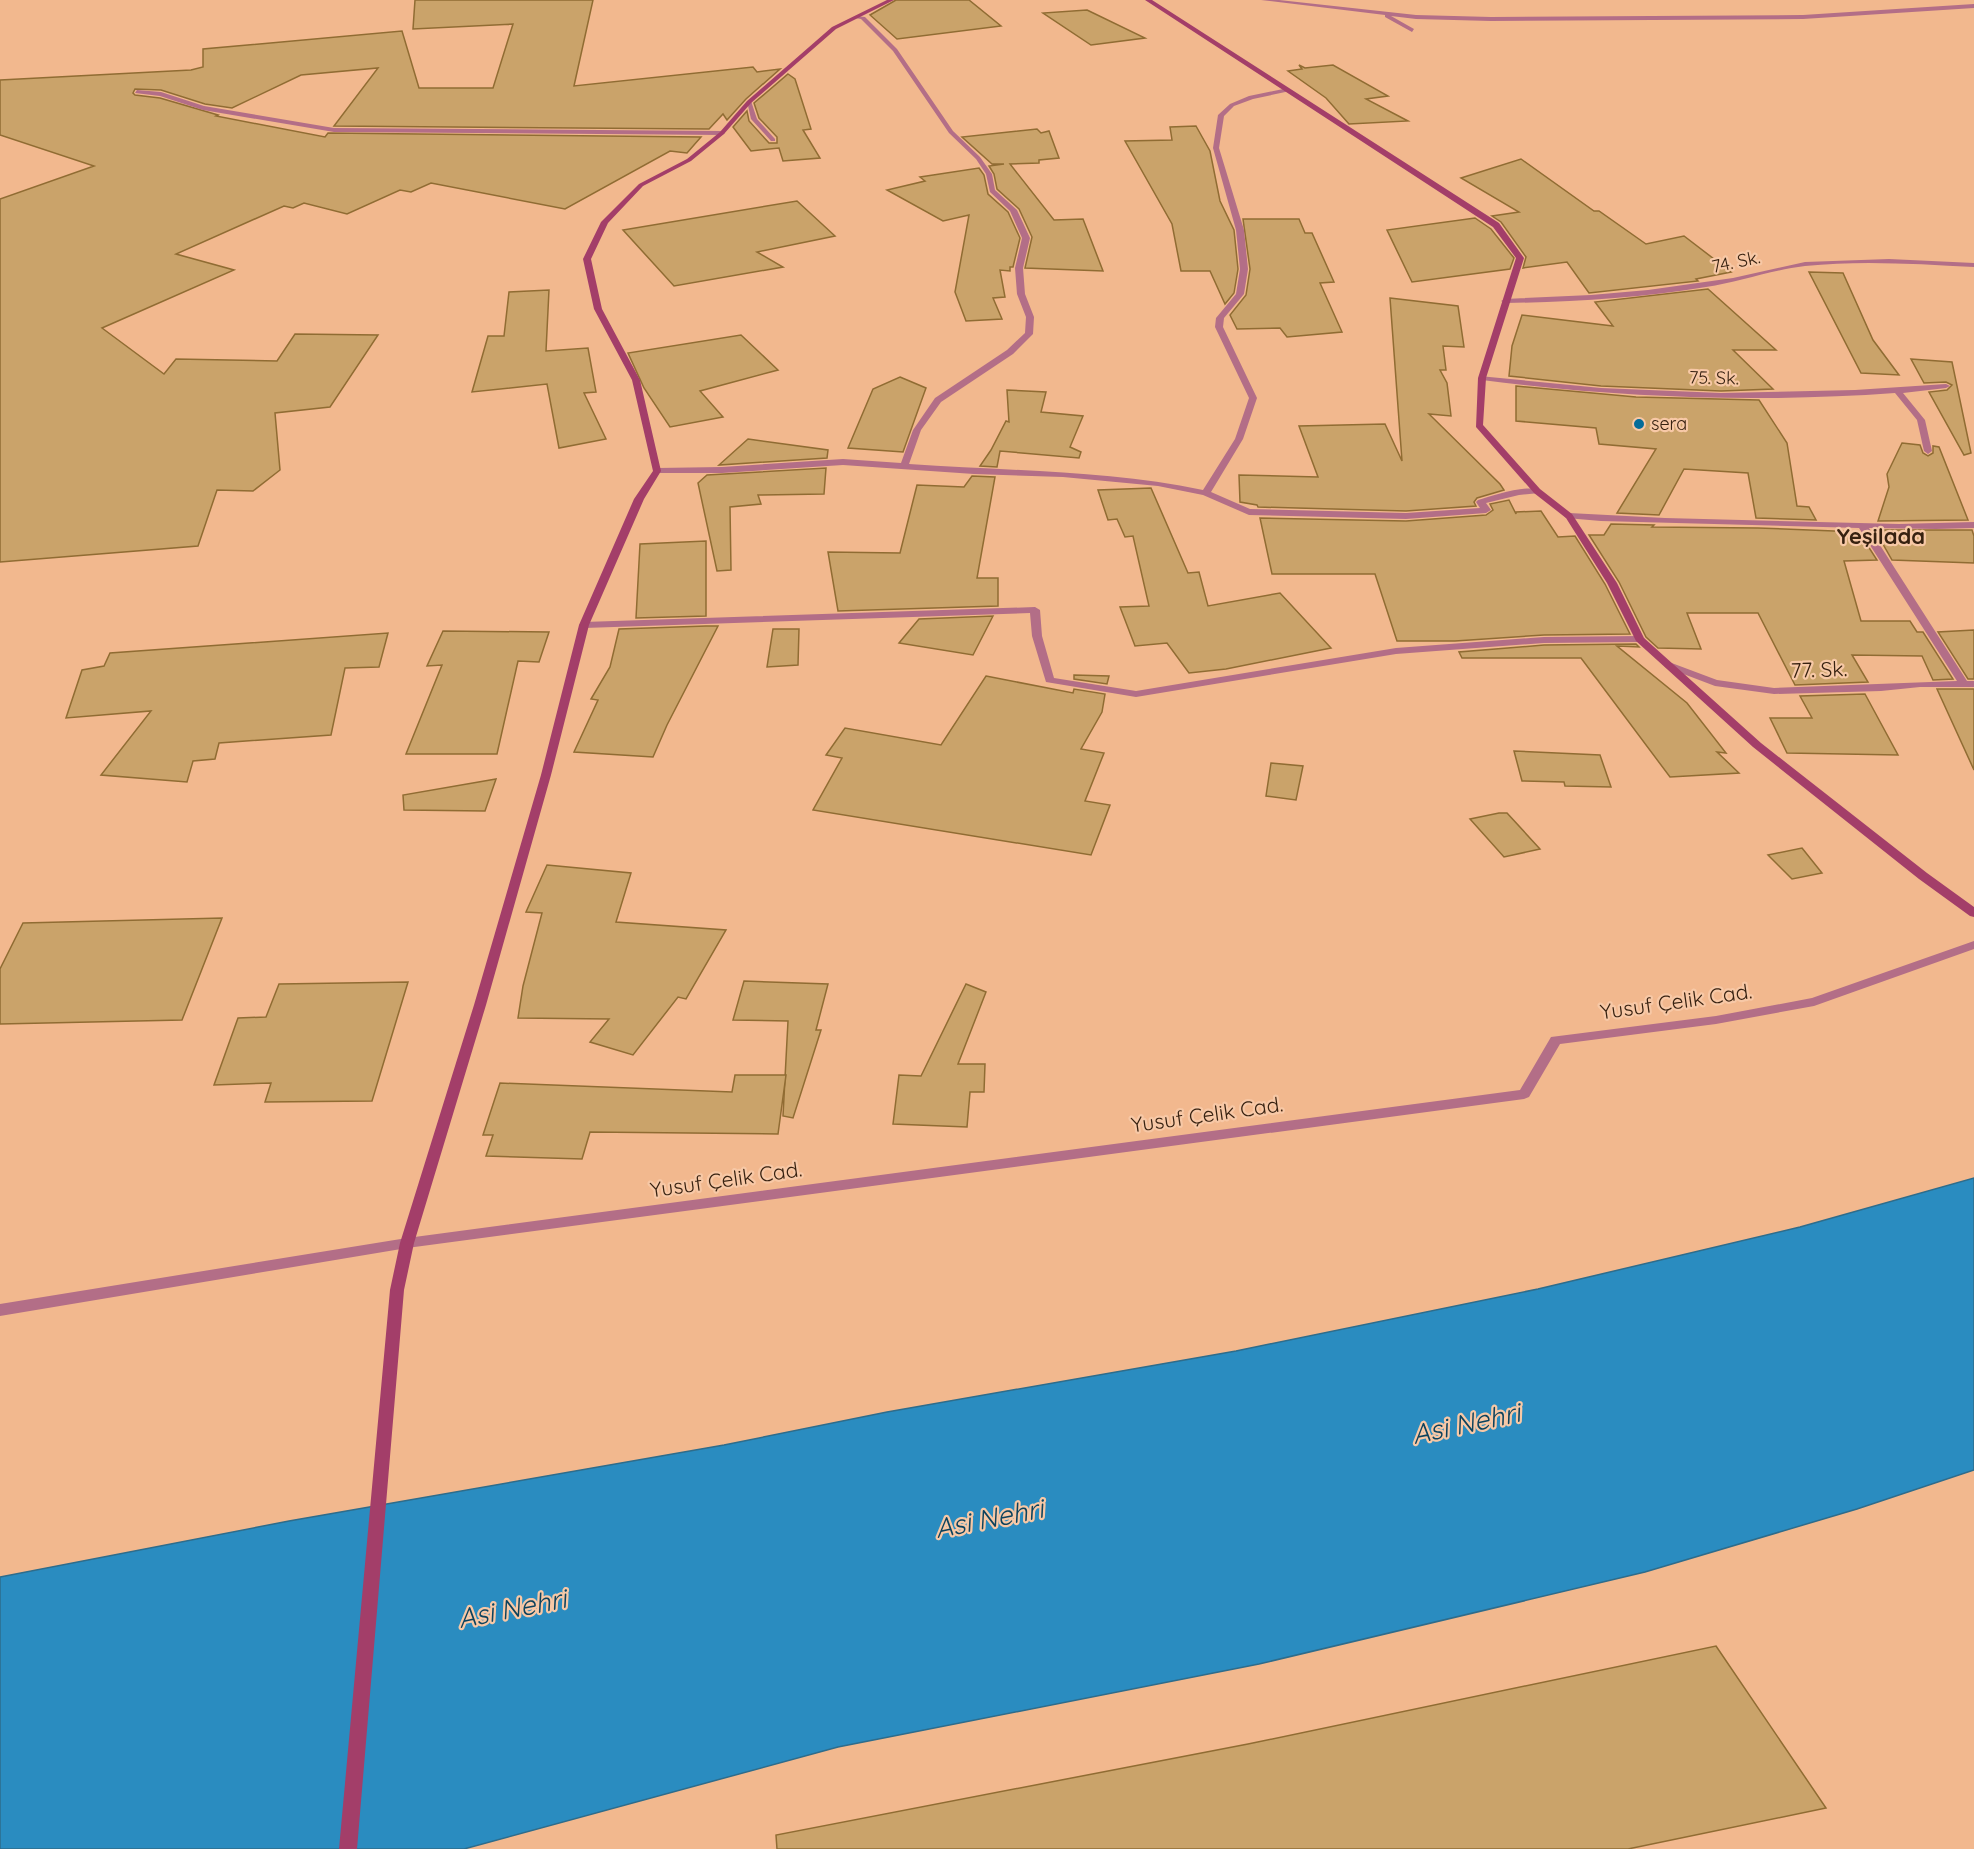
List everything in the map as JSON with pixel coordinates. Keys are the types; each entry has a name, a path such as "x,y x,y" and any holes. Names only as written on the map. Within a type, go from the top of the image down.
{"street":[{"path":"348,1849 397,1290 407,1244 487,982 546,776 584,626 639,499 657,471 636,380 598,309 587,259 604,222 641,185 689,160 722,133 749,102 834,28 891,0"},
{"path":"1148,0 1496,225 1520,258 1482,378 1479,425 1537,491 1569,516 1612,583 1640,639 1757,745 1923,876 1974,913"},
{"path":"1264,0 1384,14 1491,20 1703,19 1848,15 1974,6"},
{"path":"1384,14 1412,30"},
{"path":"857,17 863,18 895,50 951,132 978,158 988,174 992,191 1013,210 1026,238 1019,267 1021,294 1030,317 1029,334 1010,352 938,400 917,430 904,466"},
{"path":"1206,492 1239,439 1254,398 1219,327 1220,318 1240,294 1244,269 1240,230 1216,148 1221,115 1232,105 1251,97 1288,90"},
{"path":"137,92 161,94 203,108 334,130 722,133"},
{"path":"749,102 754,119 773,140"},
{"name":"74. Sk.","path":"1505,301 1561,300 1630,294 1735,279 1802,264 1862,260 1974,265"},
{"name":"75. Sk.","path":"1482,378 1556,388 1640,394 1770,395 1898,392 1946,386"},
{"path":"1898,392 1921,420 1928,451"},
{"path":"1770,395 1776,405"},
{"path":"657,471 722,470 843,462 974,471 1063,474 1158,483 1206,492 1249,512 1406,516 1486,510 1481,502 1519,492 1537,491"},
{"path":"1569,516 1653,522 1933,528 1974,525"},
{"path":"1862,525 1969,684"},
{"path":"584,626 1035,610 1037,636 1050,680 1136,694 1396,651 1544,640 1640,639"},
{"name":"77. Sk.","path":"1670,665 1714,683 1774,691 1969,684"},
{"name":"Yusuf Çelik Cad.","path":"407,1244 1524,1094 1556,1040 1716,1020 1814,1002 1974,945"},
{"path":"0,1310 407,1244"}],"water":[{"name":"Asi Nehri","path":"1974,1178 1974,1470 1857,1509 1645,1572 1259,1664 838,1747 464,1849 0,1849 0,1577 289,1521 724,1445 887,1412 1236,1351 1538,1289 1800,1227"}],"building":[{"path":"415,0 593,0 574,86 753,67 757,72 780,69 746,99 727,120 723,114 709,129 334,126 378,68 301,75 232,108 205,104 161,90 135,89 133,93 135,95 160,98 218,115 216,116 325,137 328,133 701,137 687,153 670,151 565,209 431,183 411,192 400,190 347,214 304,203 293,208 284,206 176,254 234,270 102,328 164,374 176,359 277,361 295,334 378,335 330,407 275,413 280,470 253,491 217,490 198,546 0,562 0,199 94,166 0,135 0,80 191,70 203,67 203,49 402,31 419,88 493,88 513,24 413,29"},
{"path":"896,0 969,0 1001,26 897,39 870,15"},
{"path":"1087,10 1145,38 1091,45 1043,13"},
{"path":"1299,65 1305,68 1333,65 1388,96 1366,99 1408,121 1349,124 1326,98 1288,71 1302,69"},
{"path":"788,74 795,79 811,129 803,130 820,158 783,161 779,148 751,151 733,127 747,111 749,121 769,143 777,143 777,137 759,118 754,103"},
{"path":"1196,126 1210,151 1220,201 1234,230 1238,269 1234,293 1225,304 1210,271 1181,271 1172,224 1125,141 1172,140 1170,127"},
{"path":"1037,129 1041,133 1049,131 1059,158 1039,160 1039,163 1010,164 1054,220 1083,219 1103,271 1025,268 1032,237 1019,209 997,189 994,174 989,166 1004,164 992,164 962,137"},
{"path":"1521,159 1594,211 1599,211 1646,244 1684,236 1731,272 1696,279 1698,281 1589,293 1567,262 1523,268 1526,257 1501,222 1492,216 1519,212 1461,178"},
{"path":"979,168 984,175 988,194 1008,212 1020,238 1013,267 1010,267 1010,271 1000,270 1005,297 993,298 1002,319 966,321 955,292 969,215 943,221 887,190 925,181 920,177"},
{"path":"797,201 835,236 757,252 783,267 674,286 623,230"},
{"path":"1475,218 1491,229 1514,258 1510,269 1412,282 1387,230"},
{"path":"1243,219 1299,219 1305,233 1312,233 1334,282 1320,283 1342,332 1287,337 1280,328 1237,329 1230,315 1246,295 1250,269"},
{"path":"1809,272 1843,273 1873,340 1899,375 1861,373"},
{"path":"1708,289 1776,350 1733,350 1773,389 1721,391 1601,386 1509,376 1512,346 1522,315 1613,326 1595,302"},
{"path":"549,290 546,351 588,348 596,392 584,393 606,439 559,448 547,384 472,392 488,336 504,336 509,292"},
{"path":"1390,298 1458,306 1464,347 1443,346 1446,370 1440,370 1447,383 1451,416 1429,414 1504,490 1477,498 1474,502 1476,506 1406,511 1258,507 1240,502 1239,475 1318,477 1299,426 1385,424 1402,461"},
{"path":"741,335 778,370 700,391 723,417 670,427 644,388 628,353"},
{"path":"1911,359 1952,362 1971,453 1964,455 1929,392 1947,390 1952,385 1946,382 1924,383"},
{"path":"900,377 926,388 903,452 848,448 873,389"},
{"path":"1516,386 1636,397 1759,400 1787,443 1797,506 1809,507 1816,520 1756,518 1748,473 1684,469 1659,515 1617,513 1656,449 1599,444 1596,428 1516,421"},
{"path":"1007,390 1046,392 1041,412 1083,416 1070,447 1081,452 1079,458 1000,451 997,467 980,466 1006,421 1009,422"},
{"path":"748,439 828,450 827,458 719,465"},
{"path":"1902,443 1920,445 1923,453 1928,456 1933,453 1933,446 1939,447 1968,520 1878,521 1889,487 1887,474"},
{"path":"826,468 824,494 758,495 761,504 730,507 731,570 717,571 698,483 707,475"},
{"path":"972,476 995,477 977,578 998,578 998,606 838,611 828,552 900,553 917,485 964,487"},
{"path":"1151,488 1188,573 1199,572 1208,606 1280,593 1331,648 1226,669 1189,673 1167,643 1135,646 1120,607 1149,606 1133,536 1125,537 1117,519 1108,520 1098,490"},
{"path":"1509,500 1516,514 1516,512 1541,511 1558,537 1575,536 1605,584 1630,634 1397,641 1375,574 1272,574 1260,518 1406,521 1486,515 1493,510 1490,504"},
{"path":"1611,524 1859,532 1877,560 1844,561 1861,621 1910,621 1917,632 1923,632 1953,679 1933,680 1922,656 1852,655 1868,682 1795,685 1758,613 1687,613 1701,649 1658,648 1646,637 1619,582 1589,535 1604,535"},
{"path":"1875,530 1972,530 1974,563 1892,560"},
{"path":"706,541 706,616 636,618 640,544"},
{"path":"993,616 973,655 899,643 919,619"},
{"path":"718,626 653,757 574,752 598,700 591,699 610,667 619,629"},
{"path":"773,629 799,629 798,665 767,667"},
{"path":"1974,630 1974,679 1968,679 1938,632"},
{"path":"443,631 549,632 539,662 518,661 497,754 406,754 442,665 427,666"},
{"path":"388,633 379,667 345,668 331,735 219,743 215,759 193,761 187,782 101,775 151,711 66,718 82,670 104,666 110,653"},
{"path":"1636,644 1639,647 1617,646 1687,703 1726,753 1717,752 1739,773 1670,777 1581,658 1462,658 1459,652 1544,645"},
{"path":"1074,675 1109,676 1107,684 1074,679"},
{"path":"986,676 1073,693 1074,689 1105,694 1102,712 1081,749 1104,753 1085,801 1110,805 1091,855 813,810 842,758 826,755 845,728 941,745"},
{"path":"1937,689 1974,689 1974,770"},
{"path":"1865,694 1898,755 1787,753 1770,718 1812,718 1800,696"},
{"path":"1514,751 1600,755 1611,787 1565,786 1564,782 1522,781"},
{"path":"1271,763 1303,766 1296,800 1266,796"},
{"path":"496,779 485,811 404,810 403,795"},
{"path":"1507,813 1540,849 1504,857 1470,819"},
{"path":"1802,848 1822,873 1792,879 1768,855"},
{"path":"547,865 631,873 616,922 726,930 686,999 678,997 633,1055 590,1042 609,1019 518,1018 523,986 542,913 526,912"},
{"path":"222,918 182,1020 0,1024 0,969 23,923"},
{"path":"744,981 828,984 816,1030 821,1030 793,1118 783,1116 788,1021 733,1020"},
{"path":"408,982 372,1101 265,1102 271,1083 214,1085 238,1018 266,1017 279,984"},
{"path":"966,984 986,992 958,1064 985,1064 984,1092 970,1092 967,1127 893,1124 899,1075 921,1076"},
{"path":"735,1075 786,1075 778,1134 590,1132 582,1159 486,1156 493,1135 483,1135 500,1083 732,1092"},
{"path":"1716,1646 1826,1808 1628,1849 777,1849 776,1835 1248,1744"}],"place":[{"name":"sera","path":"1639,424"}],"district":[{"name":"Yeşilada","path":"1881,536"}]}
